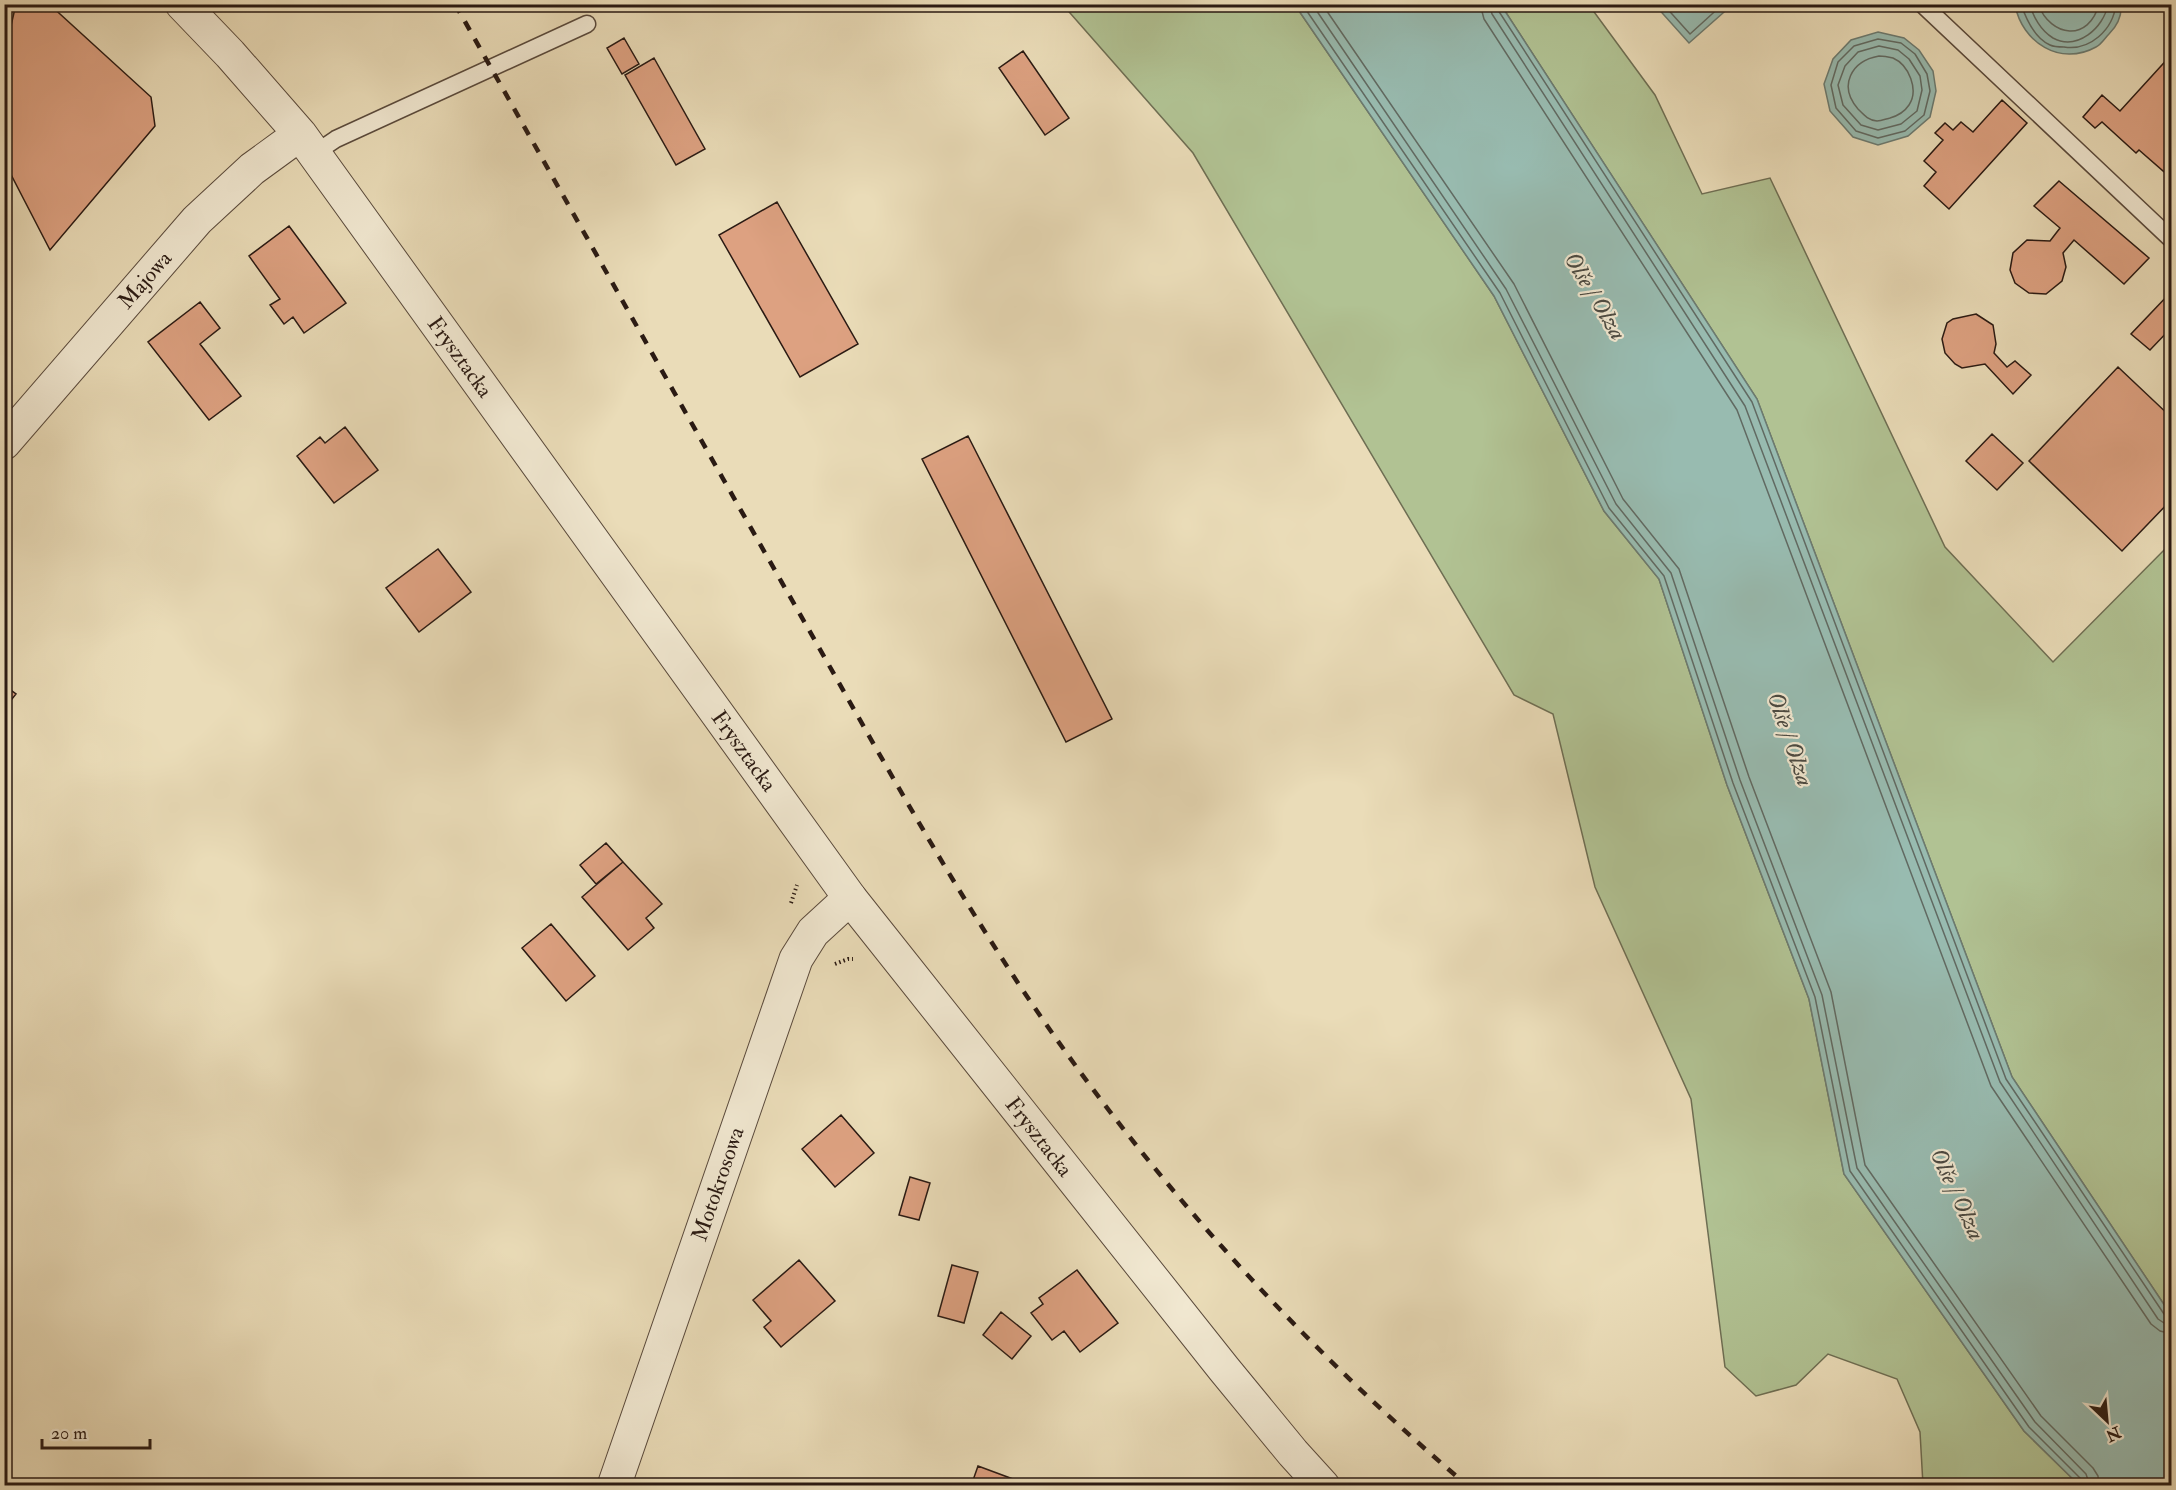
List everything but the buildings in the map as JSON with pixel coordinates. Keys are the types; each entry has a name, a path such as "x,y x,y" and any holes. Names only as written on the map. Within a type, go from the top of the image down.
{"street":[{"name":"Frysztacka","path":"182,4 230,54 307,144 850,898 1224,1370 1293,1453 1323,1485"},
{"name":"Majowa","path":"4,443 197,220 252,169 307,144"},
{"name":"Motokrosowa","path":"614,1485 796,959 813,932 850,898"}],"lane":[{"path":"1923,4 2172,240"},
{"path":"307,144 336,139 587,24"}],"green space":[{"path":"1063,5 1295,5 1494,296 1604,511 1659,579 1727,785 1809,999 1844,1174 2024,1431 2079,1485 1923,1485 1920,1432 1897,1379 1828,1354 1796,1385 1756,1396 1725,1367 1691,1099 1595,887 1553,714 1514,695 1193,153"},
{"path":"1501,5 1589,5 1655,95 1702,194 1770,178 1945,547 2053,662 2171,543 2171,1315 2012,1077 1757,399"}],"water":[{"path":"2121,4 2121,8 2117,24 2100,45 2069,54 2056,52 2034,40 2019,18 2015,5"},
{"name":"Olše / Olza","path":"1295,5 1501,5 1757,399 2012,1077 2171,1315 2171,1485 2079,1485 2024,1431 1844,1174 1809,999 1727,785 1659,579 1604,511 1494,296"},
{"path":"1655,5 1732,5 1689,43"},
{"path":"1878,32 1904,38 1919,50 1933,71 1936,91 1930,117 1908,136 1878,145 1853,137 1830,111 1824,84 1833,59 1851,40"}],"railway":[{"path":"455,4 900,790 961,894 1026,995 1124,1129 1230,1256 1345,1375 1468,1486"}]}
